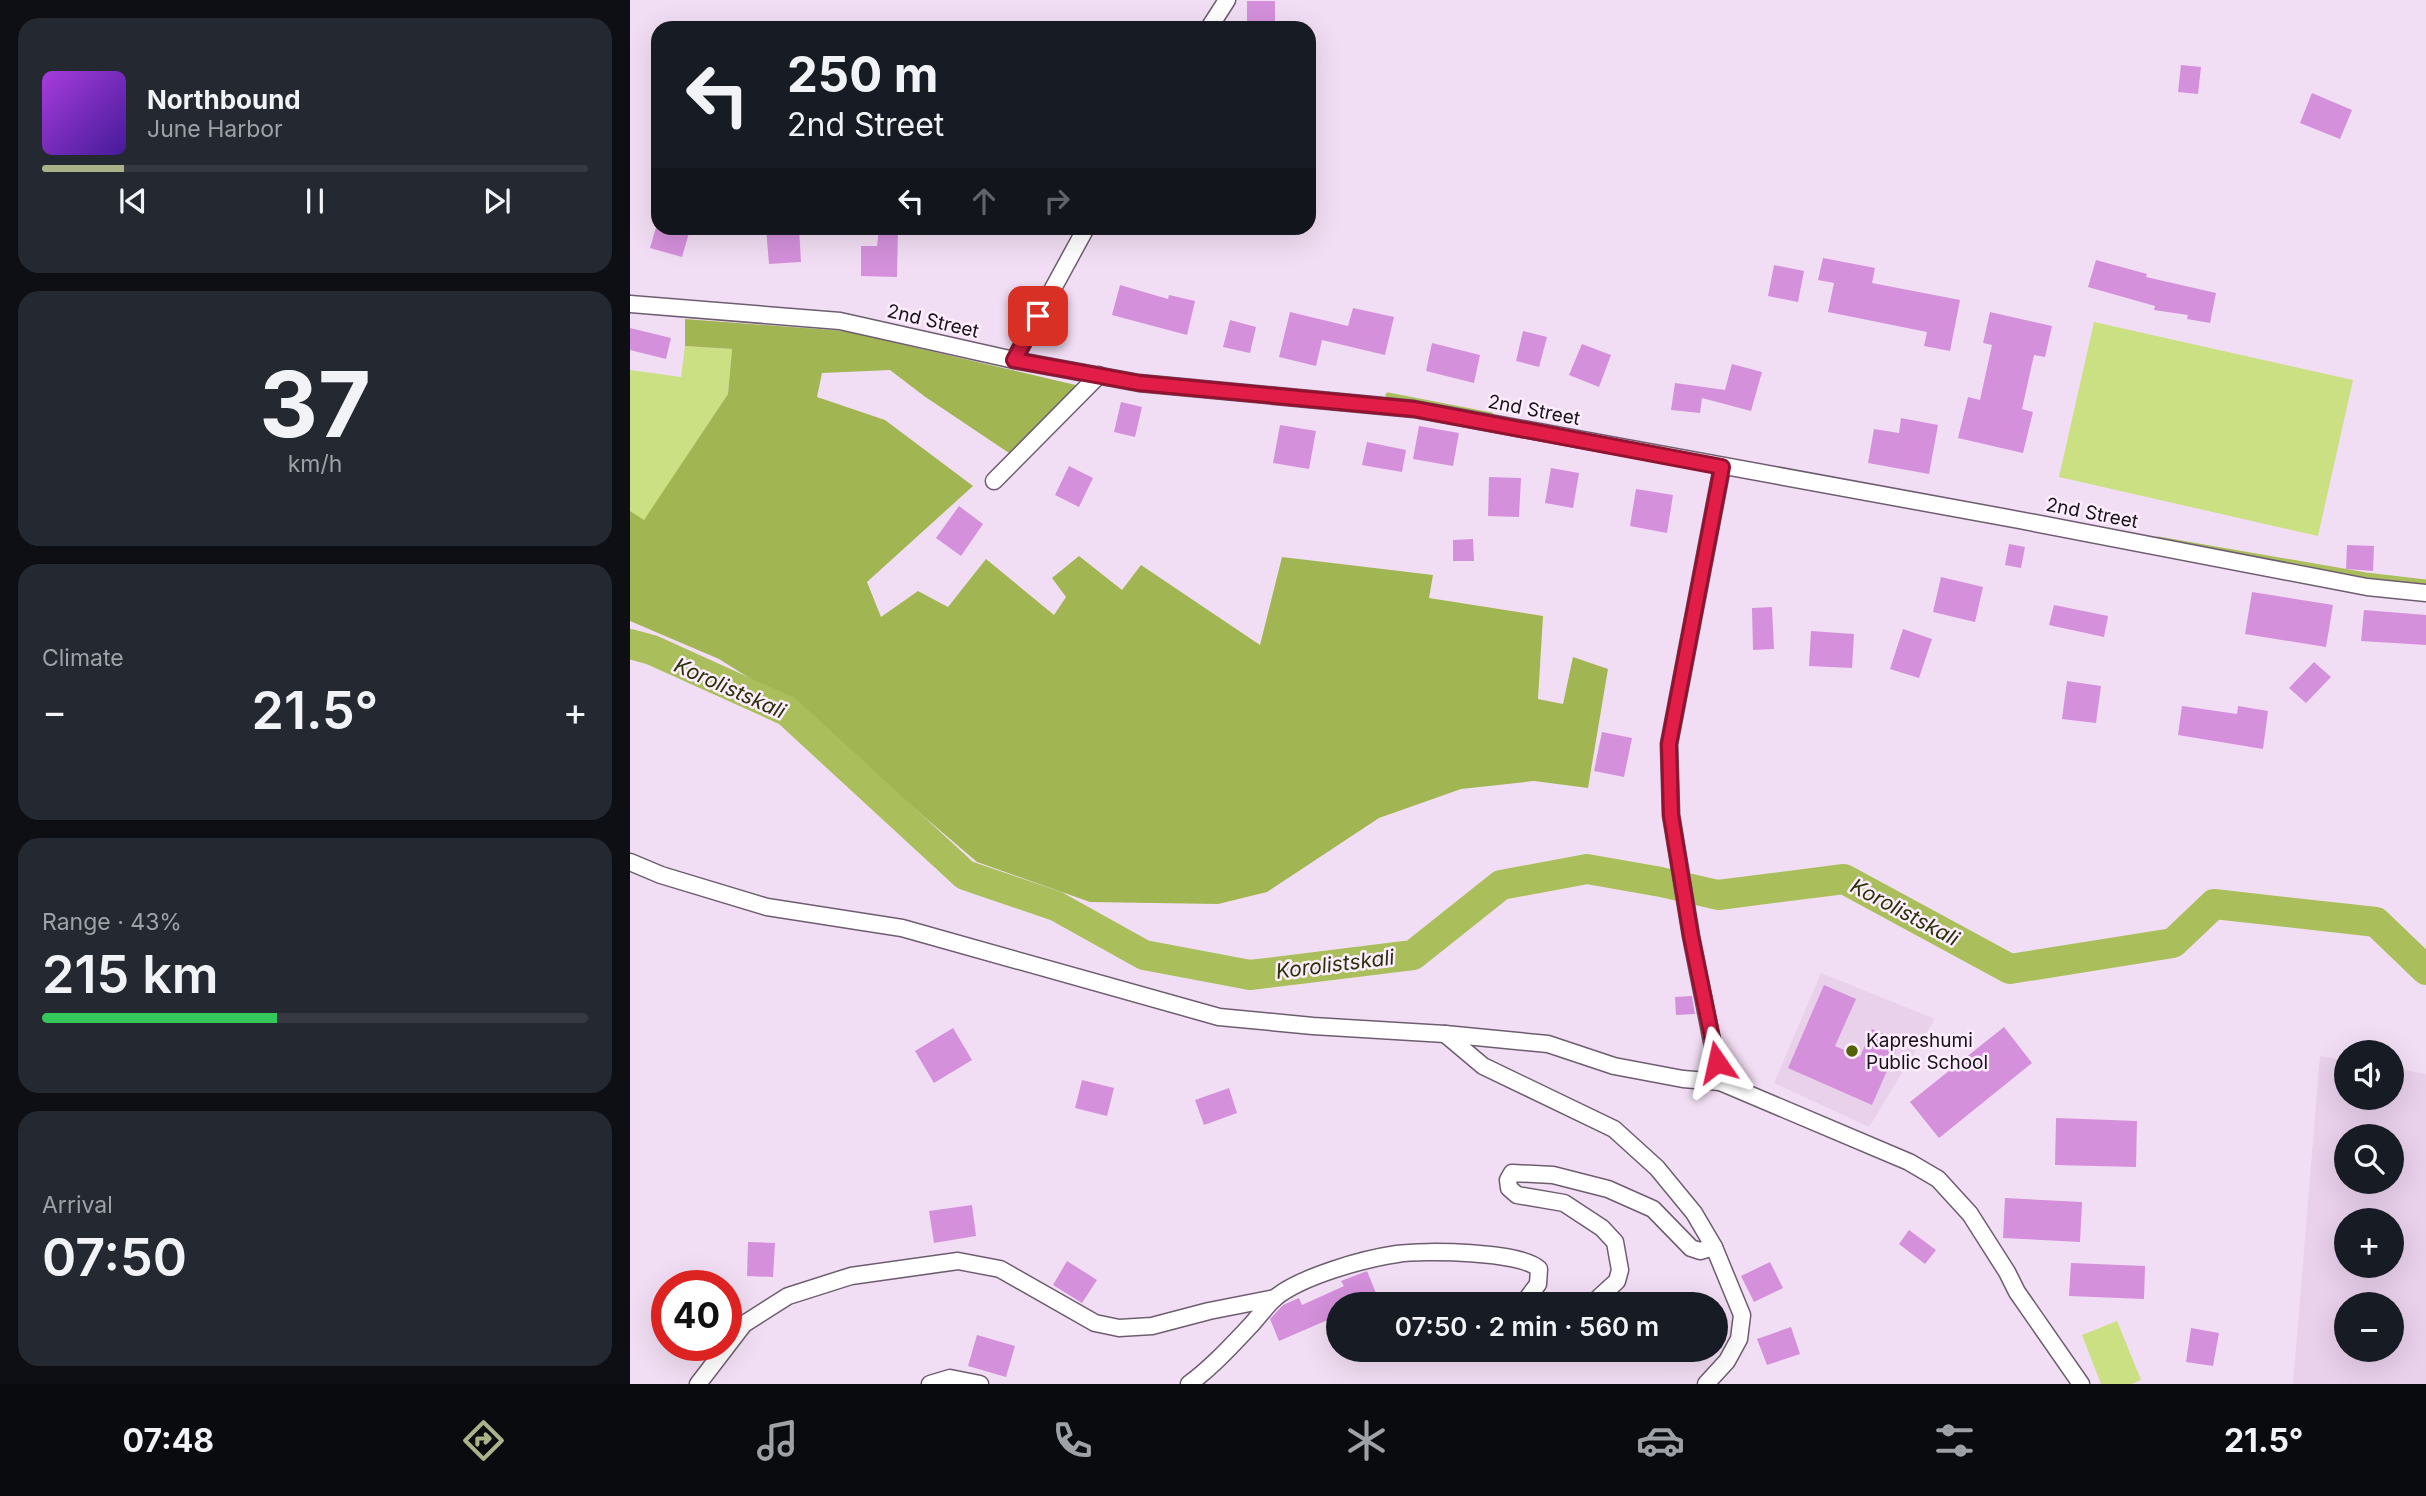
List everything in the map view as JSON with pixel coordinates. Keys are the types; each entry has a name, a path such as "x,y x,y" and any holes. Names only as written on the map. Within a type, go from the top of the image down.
{"street":[{"path":"1214,21 1227,0"},
{"path":"1014,360 1082,235"},
{"name":"2nd Street","path":"630,304 839,321 1014,360 1139,383 1414,409 2367,587 2426,593"},
{"path":"994,481 1099,376"},
{"path":"1720,1082 1691,936 1671,815 1669,744 1722,467"},
{"path":"630,862 661,875 767,907 902,928 1219,1017 1548,1044 1614,1066 1683,1079 1720,1082 1909,1162 1938,1180 1970,1214 2017,1292 2081,1384"},
{"path":"1445,1034 1483,1066 1614,1129 1657,1168 1694,1213 1714,1247 1742,1315 1739,1339 1727,1361 1706,1384"},
{"path":"1606,1292 1618,1281 1620,1270 1615,1242 1602,1228 1564,1203 1517,1195 1509,1188 1508,1180 1512,1173 1553,1175 1608,1189 1653,1209 1691,1248 1700,1251 1714,1247"},
{"path":"1189,1384 1208,1370 1275,1298 1293,1286 1350,1264 1399,1253 1492,1253 1534,1264 1539,1269 1538,1284 1532,1292"},
{"path":"698,1384 744,1324 788,1296 851,1276 958,1261 1000,1269 1095,1323 1119,1328 1152,1326 1275,1298"},
{"path":"930,1384 950,1378 980,1384"}],"shaded area":[{"name":"Kapreshumi Public School","path":"1821,973 1935,1019 1869,1127 1774,1083"},
{"path":"2320,1056 2334,1059 2334,1110 2404,1110 2404,1070 2426,1074 2426,1384 2293,1384"}],"green space":[{"path":"685,319 845,331 1080,386 1009,453 890,370 822,373 817,397 885,420 973,486 867,582 881,617 918,591 948,607 986,559 1054,615 1066,597 1052,578 1079,556 1122,590 1141,565 1260,645 1282,557 1433,575 1429,598 1543,616 1538,699 1563,704 1573,657 1608,669 1588,788 1534,781 1461,789 1379,818 1267,892 1218,904 1090,902 977,862 797,708 719,659 630,621 630,511 644,520 728,394 732,349 685,346"},
{"path":"2094,322 2353,380 2318,536 2059,477"},
{"path":"685,346 732,349 728,394 644,521 630,511 630,370 681,377"},
{"path":"2117,1321 2141,1380 2132,1384 2101,1384 2082,1335"}],"building":[{"path":"1247,1 1275,1 1275,21 1247,21"},
{"path":"2181,65 2201,67 2198,94 2178,92"},
{"path":"2312,93 2352,110 2340,139 2300,123"},
{"path":"654,235 688,235 682,257 650,248"},
{"path":"767,235 799,235 801,262 769,264"},
{"path":"878,235 898,235 897,277 861,276 861,246 877,246"},
{"path":"1823,258 1875,268 1872,283 1960,300 1950,351 1924,346 1927,332 1828,312 1834,283 1818,280"},
{"path":"2096,260 2147,274 2146,277 2216,293 2210,323 2187,319 2188,315 2154,310 2155,306 2088,287"},
{"path":"1774,265 1804,271 1798,302 1768,296"},
{"path":"1120,285 1168,299 1169,295 1195,301 1187,335 1112,315"},
{"path":"1353,308 1394,317 1385,355 1322,340 1316,366 1279,357 1290,312 1348,326"},
{"path":"1990,312 2052,326 2045,357 2034,355 2022,409 2033,412 2023,453 1958,438 1968,397 1980,400 1992,345 1983,343"},
{"path":"1230,320 1256,327 1250,353 1223,347"},
{"path":"630,328 671,338 666,359 630,350"},
{"path":"1523,331 1547,337 1539,367 1516,361"},
{"path":"1432,343 1480,355 1474,383 1426,371"},
{"path":"1582,344 1611,355 1599,387 1569,375"},
{"path":"1732,364 1762,372 1751,411 1702,398 1700,413 1671,410 1675,383 1725,390"},
{"path":"1121,402 1142,407 1135,437 1114,432"},
{"path":"1901,418 1938,425 1929,474 1868,463 1874,429 1899,433"},
{"path":"1280,425 1316,431 1309,469 1273,463"},
{"path":"1419,426 1459,433 1453,466 1413,459"},
{"path":"1367,442 1406,450 1402,472 1362,465"},
{"path":"1069,466 1093,478 1079,507 1055,495"},
{"path":"1551,468 1579,473 1573,508 1545,503"},
{"path":"1489,477 1521,478 1519,517 1488,516"},
{"path":"1636,489 1673,495 1667,533 1630,526"},
{"path":"959,506 983,524 961,556 936,538"},
{"path":"1473,539 1474,561 1453,561 1453,540"},
{"path":"2009,544 2025,547 2021,568 2005,565"},
{"path":"2347,545 2374,546 2373,571 2346,569"},
{"path":"1941,577 1983,587 1975,622 1933,612"},
{"path":"2252,592 2333,605 2326,647 2245,634"},
{"path":"2054,605 2108,616 2104,637 2049,625"},
{"path":"1772,607 1774,649 1753,650 1752,608"},
{"path":"2364,610 2426,615 2426,645 2361,641"},
{"path":"1903,629 1932,639 1919,678 1890,669"},
{"path":"1811,631 1854,634 1852,668 1809,666"},
{"path":"2314,662 2331,677 2306,703 2289,688"},
{"path":"2067,681 2101,686 2096,723 2062,719"},
{"path":"2182,706 2237,714 2238,706 2268,711 2263,749 2178,735"},
{"path":"1602,732 1632,738 1624,777 1594,771"},
{"path":"1824,985 1856,999 1835,1046 1860,1057 1872,1029 1900,1041 1872,1105 1788,1068"},
{"path":"1692,996 1695,1014 1676,1015 1675,997"},
{"path":"2004,1027 2032,1063 1939,1138 1910,1102"},
{"path":"953,1028 972,1060 934,1083 915,1051"},
{"path":"1082,1080 1114,1088 1107,1116 1075,1108"},
{"path":"1229,1088 1237,1113 1204,1125 1195,1100"},
{"path":"2056,1118 2137,1121 2136,1167 2055,1165"},
{"path":"2005,1198 2082,1202 2080,1242 2003,1238"},
{"path":"972,1205 976,1236 934,1243 929,1211"},
{"path":"1909,1230 1936,1250 1925,1264 1899,1244"},
{"path":"748,1242 775,1243 773,1277 747,1276"},
{"path":"1067,1261 1097,1280 1082,1303 1053,1285"},
{"path":"1770,1262 1783,1288 1754,1302 1741,1276"},
{"path":"2071,1263 2145,1266 2144,1299 2069,1296"},
{"path":"1367,1271 1376,1292 1331,1292 1344,1286 1341,1281"},
{"path":"1326,1294 1326,1321 1279,1341 1270,1319 1283,1305 1299,1298 1302,1305"},
{"path":"1791,1327 1800,1354 1767,1365 1757,1339"},
{"path":"2191,1328 2219,1333 2213,1366 2186,1362"},
{"path":"977,1335 1015,1346 1006,1377 968,1366"}],"waterway":[{"path":"1388,395 1491,415"},
{"path":"2158,539 2366,575 2426,582"},
{"name":"Korolistskali","path":"630,644 652,650 787,711 965,875 1056,906 1144,955 1250,975 1413,955 1501,885 1587,869 1718,895 1844,879 2010,969 2173,943 2214,904 2376,922 2426,970"}],"place":[{"name":"Kapreshumi Public School","path":"1852,1051"}],"route":[{"path":"1038,316 1014,360 1139,383 1414,409 1722,467 1669,744 1671,815 1691,936 1717,1062"}]}
